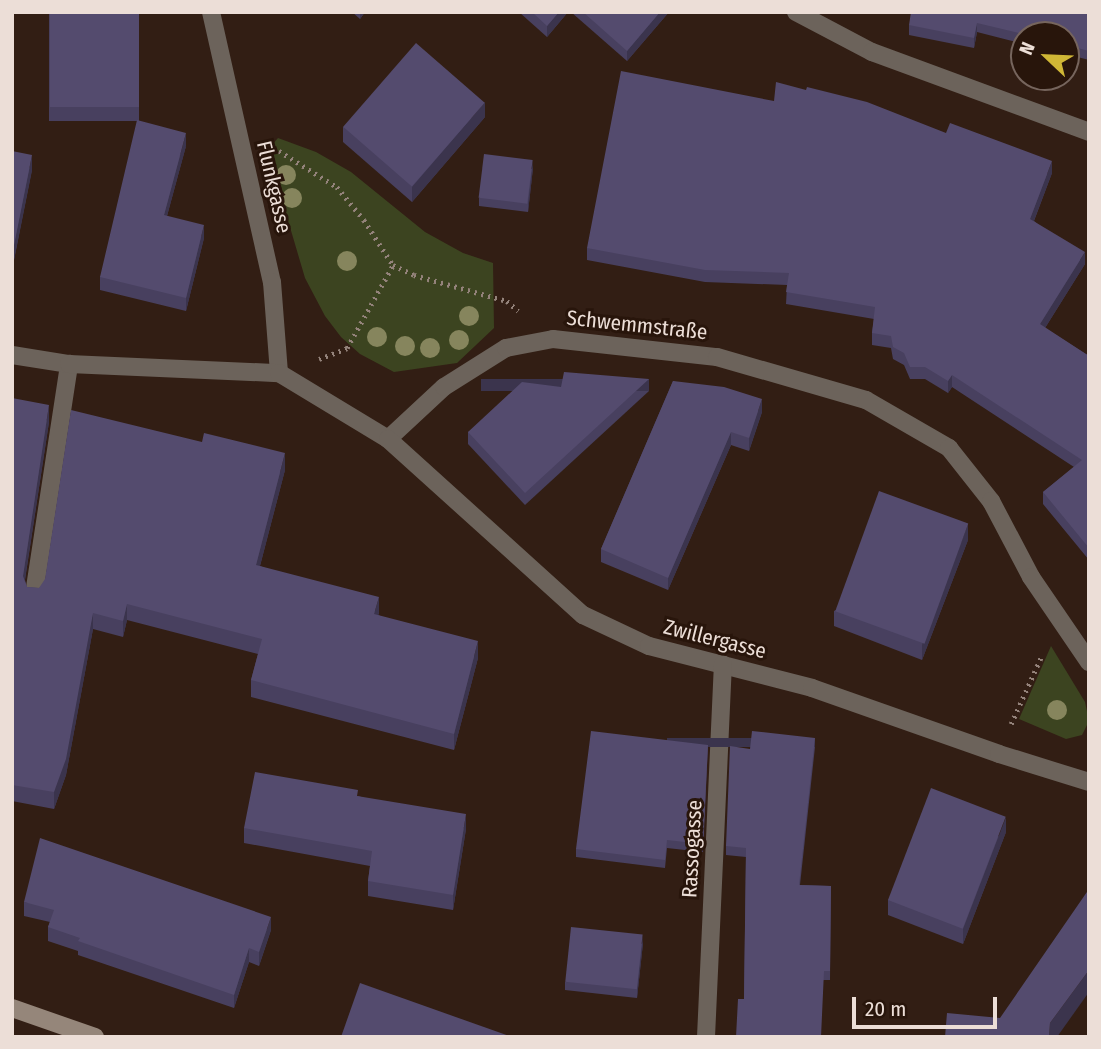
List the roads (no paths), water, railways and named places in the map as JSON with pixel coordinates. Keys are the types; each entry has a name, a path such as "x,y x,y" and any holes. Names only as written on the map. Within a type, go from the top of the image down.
{"main road":[{"path":"12,1008 95,1037"}],"street":[{"name":"Flunkgasse","path":"211,12 272,282 279,373"},
{"path":"796,12 872,52 1089,132"},
{"name":"Schwemmstraße","path":"388,439 444,387 506,348 553,339 717,357 866,400 949,447 991,501 1031,577 1089,662"},
{"path":"12,355 69,363 279,373 388,439"},
{"path":"34,594 69,363"},
{"name":"Zwillergasse","path":"388,439 583,615 649,646 812,688 999,754 1089,782"},
{"name":"Rassogasse","path":"706,1037 723,664"}]}
